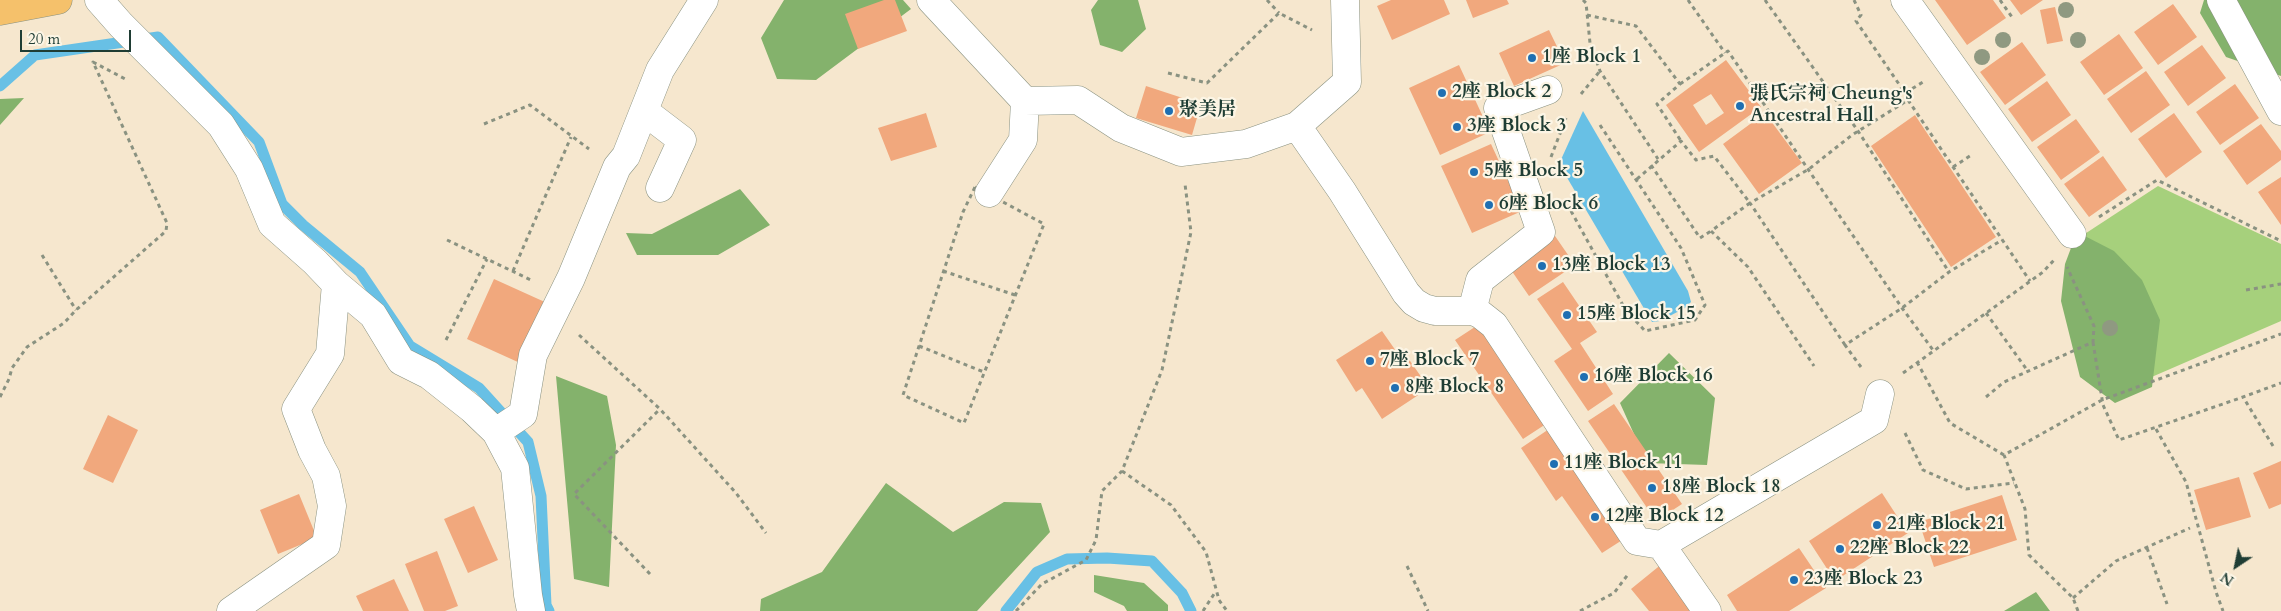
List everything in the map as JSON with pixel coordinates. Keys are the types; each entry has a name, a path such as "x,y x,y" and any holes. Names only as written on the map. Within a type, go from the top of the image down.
{"main road":[{"path":"0,11 58,0"}],"street":[{"path":"99,0 121,25 221,125 249,169 272,224 315,262 336,284 373,315 401,361 429,376 472,409 507,425"},
{"path":"532,611 528,595 515,468 507,425 533,355 559,304 617,167 626,156 660,70 704,0"},
{"path":"931,0 1025,101 1023,140 988,193"},
{"path":"1025,101 1078,100 1120,128 1181,152 1246,144 1297,126 1347,82 1345,0"},
{"path":"1906,0 2072,234"},
{"path":"2221,0 2281,111"},
{"path":"1472,311 1480,280 1541,232 1498,108 1548,90"},
{"path":"644,111 682,140 660,188"},
{"path":"1297,126 1342,191 1406,293 1414,302 1435,311 1472,311 1480,314 1494,325 1637,541 1660,545 1874,420 1880,394"},
{"path":"231,611 326,545 332,506 326,476 312,450 296,409 330,354 336,284"},
{"path":"1660,545 1707,611"}],"path":[{"path":"1267,0 1279,13 1315,32 1346,38"},
{"path":"1583,0 1586,3 1590,43 1600,71 1658,159"},
{"path":"1688,0 1725,53"},
{"path":"1765,0 1858,132 1949,272"},
{"path":"1854,0 1861,15 1856,21 2030,281"},
{"path":"2000,0 2012,17"},
{"path":"1168,74 1206,83 1279,13"},
{"path":"1587,15 1636,26 1680,84"},
{"path":"1880,394 1750,203 1714,156 1696,160 1657,104 1680,84 1728,50 1902,308 1934,350"},
{"path":"0,397 12,368 27,347 64,323 76,310 166,232 167,224 93,62 132,83"},
{"path":"1905,93 1951,65"},
{"path":"1577,100 1600,71"},
{"path":"1652,165 1700,238 1750,203 1809,169 1858,132 1908,100"},
{"path":"484,124 530,105 571,137 617,167"},
{"path":"1548,164 1568,115"},
{"path":"1566,204 1625,309 1645,331 1696,320 1705,305 1681,248 1600,125"},
{"path":"513,271 571,137"},
{"path":"1637,179 1681,141"},
{"path":"1016,611 1042,584 1086,560 1096,540 1102,491 1122,471 1162,370 1191,232 1181,152"},
{"path":"975,187 988,193 1044,224 964,423 903,395 963,212 975,187"},
{"path":"1711,230 1748,267 1814,366"},
{"path":"447,240 513,271 559,304 660,409 736,493 766,533"},
{"path":"1846,345 1902,308 1949,272 2002,240"},
{"path":"42,255 76,310"},
{"path":"446,340 487,259"},
{"path":"2064,261 2094,326 2092,342 2102,400 2119,440 2156,429 2281,383"},
{"path":"943,271 1015,295"},
{"path":"2246,290 2281,284"},
{"path":"1986,313 2027,370"},
{"path":"2004,455 2102,400 2281,334"},
{"path":"1986,397 2004,382 2027,370 2092,342"},
{"path":"919,346 984,372"},
{"path":"1917,362 1950,423 2004,455 2025,509 2029,555 2073,598 2078,611"},
{"path":"2242,397 2273,446"},
{"path":"650,574 574,494 660,409"},
{"path":"2156,429 2186,482 2223,611"},
{"path":"1904,430 1923,470 1966,489 2014,483"},
{"path":"1122,471 1171,505 1206,552 1219,600 1227,611"},
{"path":"2073,598 2116,561 2190,528"},
{"path":"1580,611 1614,592 1638,561 1660,545"},
{"path":"2147,548 2167,604"},
{"path":"1407,566 1428,611"},
{"path":"1204,609 1217,590"}],"green space":[{"path":"784,0 903,0 911,9 816,80 777,79 761,38"},
{"path":"1098,0 1138,0 1146,29 1122,52 1100,45 1091,10"},
{"path":"2204,0 2281,0 2281,76 2226,57 2200,13"},
{"path":"24,98 0,125 0,99"},
{"path":"2158,186 2281,244 2281,321 2117,392 2077,239"},
{"path":"740,189 770,225 718,255 637,255 626,233 652,234"},
{"path":"2077,232 2114,251 2142,280 2160,320 2152,387 2115,403 2080,377 2061,301 2065,264"},
{"path":"1669,353 1715,398 1707,465 1647,463 1620,403"},
{"path":"556,376 607,396 616,445 609,587 574,579"},
{"path":"886,483 953,532 1004,502 1041,503 1050,532 977,611 760,611 761,599 822,572"},
{"path":"1094,575 1144,583 1168,605 1168,611 1127,611 1124,606 1094,592"},
{"path":"2036,592 2050,611 2004,611"}],"water":[{"path":"1583,111 1688,291 1691,302 1685,308 1660,321 1652,322 1559,164"}],"building":[{"path":"884,0 895,0 907,31 858,49 845,14"},
{"path":"1391,0 1444,0 1450,14 1392,40 1377,6"},
{"path":"1466,0 1507,0 1509,4 1473,18"},
{"path":"1935,0 1993,0 2006,18 1967,45"},
{"path":"2010,0 2043,0 2021,15"},
{"path":"2173,4 2197,37 2158,65 2134,32"},
{"path":"2055,7 2063,41 2047,44 2040,10"},
{"name":"1座 Block 1","path":"1549,30 1565,63 1514,86 1499,53"},
{"path":"2119,34 2143,68 2104,95 2080,62"},
{"path":"2022,42 2046,75 2005,105 1980,72"},
{"path":"2202,45 2226,78 2188,106 2164,72"},
{"name":"張氏宗祠 Cheung's Ancestral Hall","path":"1726,60 1761,107 1699,152 1666,105","holes":["1711,94 1724,113 1706,125 1693,105"]},
{"path":"1459,65 1490,132 1440,155 1409,88"},
{"path":"2146,71 2170,105 2131,133 2107,99"},
{"path":"2047,81 2071,115 2032,142 2008,109"},
{"path":"2235,84 2259,118 2220,145 2196,112"},
{"name":"聚美居","path":"1146,86 1201,104 1192,135 1136,118"},
{"path":"926,113 937,147 891,161 878,128"},
{"path":"1765,113 1802,163 1759,194 1723,144"},
{"path":"2174,113 2202,152 2166,178 2138,139"},
{"path":"1915,115 1996,237 1951,267 1871,146"},
{"path":"2076,119 2100,152 2061,180 2037,147"},
{"path":"2261,124 2281,151 2281,160 2247,185 2223,151"},
{"path":"1491,144 1522,211 1472,233 1441,166"},
{"path":"2103,156 2127,190 2089,217 2064,184"},
{"path":"2281,177 2281,225 2258,192"},
{"name":"13座 Block 13","path":"1555,236 1575,265 1529,296 1509,267"},
{"path":"494,279 547,303 520,363 467,339"},
{"path":"1563,282 1597,332 1580,343 1613,394 1588,411 1554,361 1572,349 1537,299"},
{"path":"1481,323 1549,422 1523,439 1455,340"},
{"path":"1382,331 1403,361 1408,358 1429,388 1382,419 1362,388 1356,392 1336,360"},
{"path":"1614,404 1682,504 1656,521 1588,421"},
{"path":"108,415 138,430 113,483 83,469"},
{"path":"1552,427 1627,537 1602,553 1562,496 1556,501 1521,448"},
{"path":"2281,461 2281,504 2269,509 2253,473"},
{"path":"2239,477 2251,517 2206,530 2194,490"},
{"path":"1882,493 1908,533 1835,581 1809,541"},
{"path":"299,494 317,538 278,554 260,510"},
{"path":"2002,495 2017,540 1934,567 1919,522"},
{"path":"474,506 498,560 468,573 444,519"},
{"path":"1799,548 1826,588 1789,611 1737,611 1727,595"},
{"path":"437,551 458,606 445,611 424,611 405,564"},
{"path":"1663,563 1693,611 1649,611 1631,589"},
{"path":"394,579 409,611 363,611 356,596"}],"waterway":[{"path":"0,86 35,55 158,37 259,142 282,204 303,225 360,272 410,346 479,388 528,442 541,496 546,605 549,611"},
{"path":"1006,611 1037,572 1067,559 1107,558 1152,561 1182,593 1191,611"}],"place":[{"name":"1座 Block 1","path":"1532,58"},
{"name":"2座 Block 2","path":"1442,93"},
{"name":"張氏宗祠 Cheung's Ancestral Hall","path":"1740,106"},
{"name":"聚美居","path":"1169,111"},
{"name":"3座 Block 3","path":"1457,127"},
{"name":"5座 Block 5","path":"1474,172"},
{"name":"6座 Block 6","path":"1489,205"},
{"name":"13座 Block 13","path":"1542,266"},
{"name":"15座 Block 15","path":"1567,315"},
{"name":"7座 Block 7","path":"1370,361"},
{"name":"16座 Block 16","path":"1584,377"},
{"name":"8座 Block 8","path":"1395,388"},
{"name":"11座 Block 11","path":"1554,464"},
{"name":"18座 Block 18","path":"1652,488"},
{"name":"12座 Block 12","path":"1595,517"},
{"name":"21座 Block 21","path":"1877,525"},
{"name":"22座 Block 22","path":"1840,549"},
{"name":"23座 Block 23","path":"1794,580"}]}
